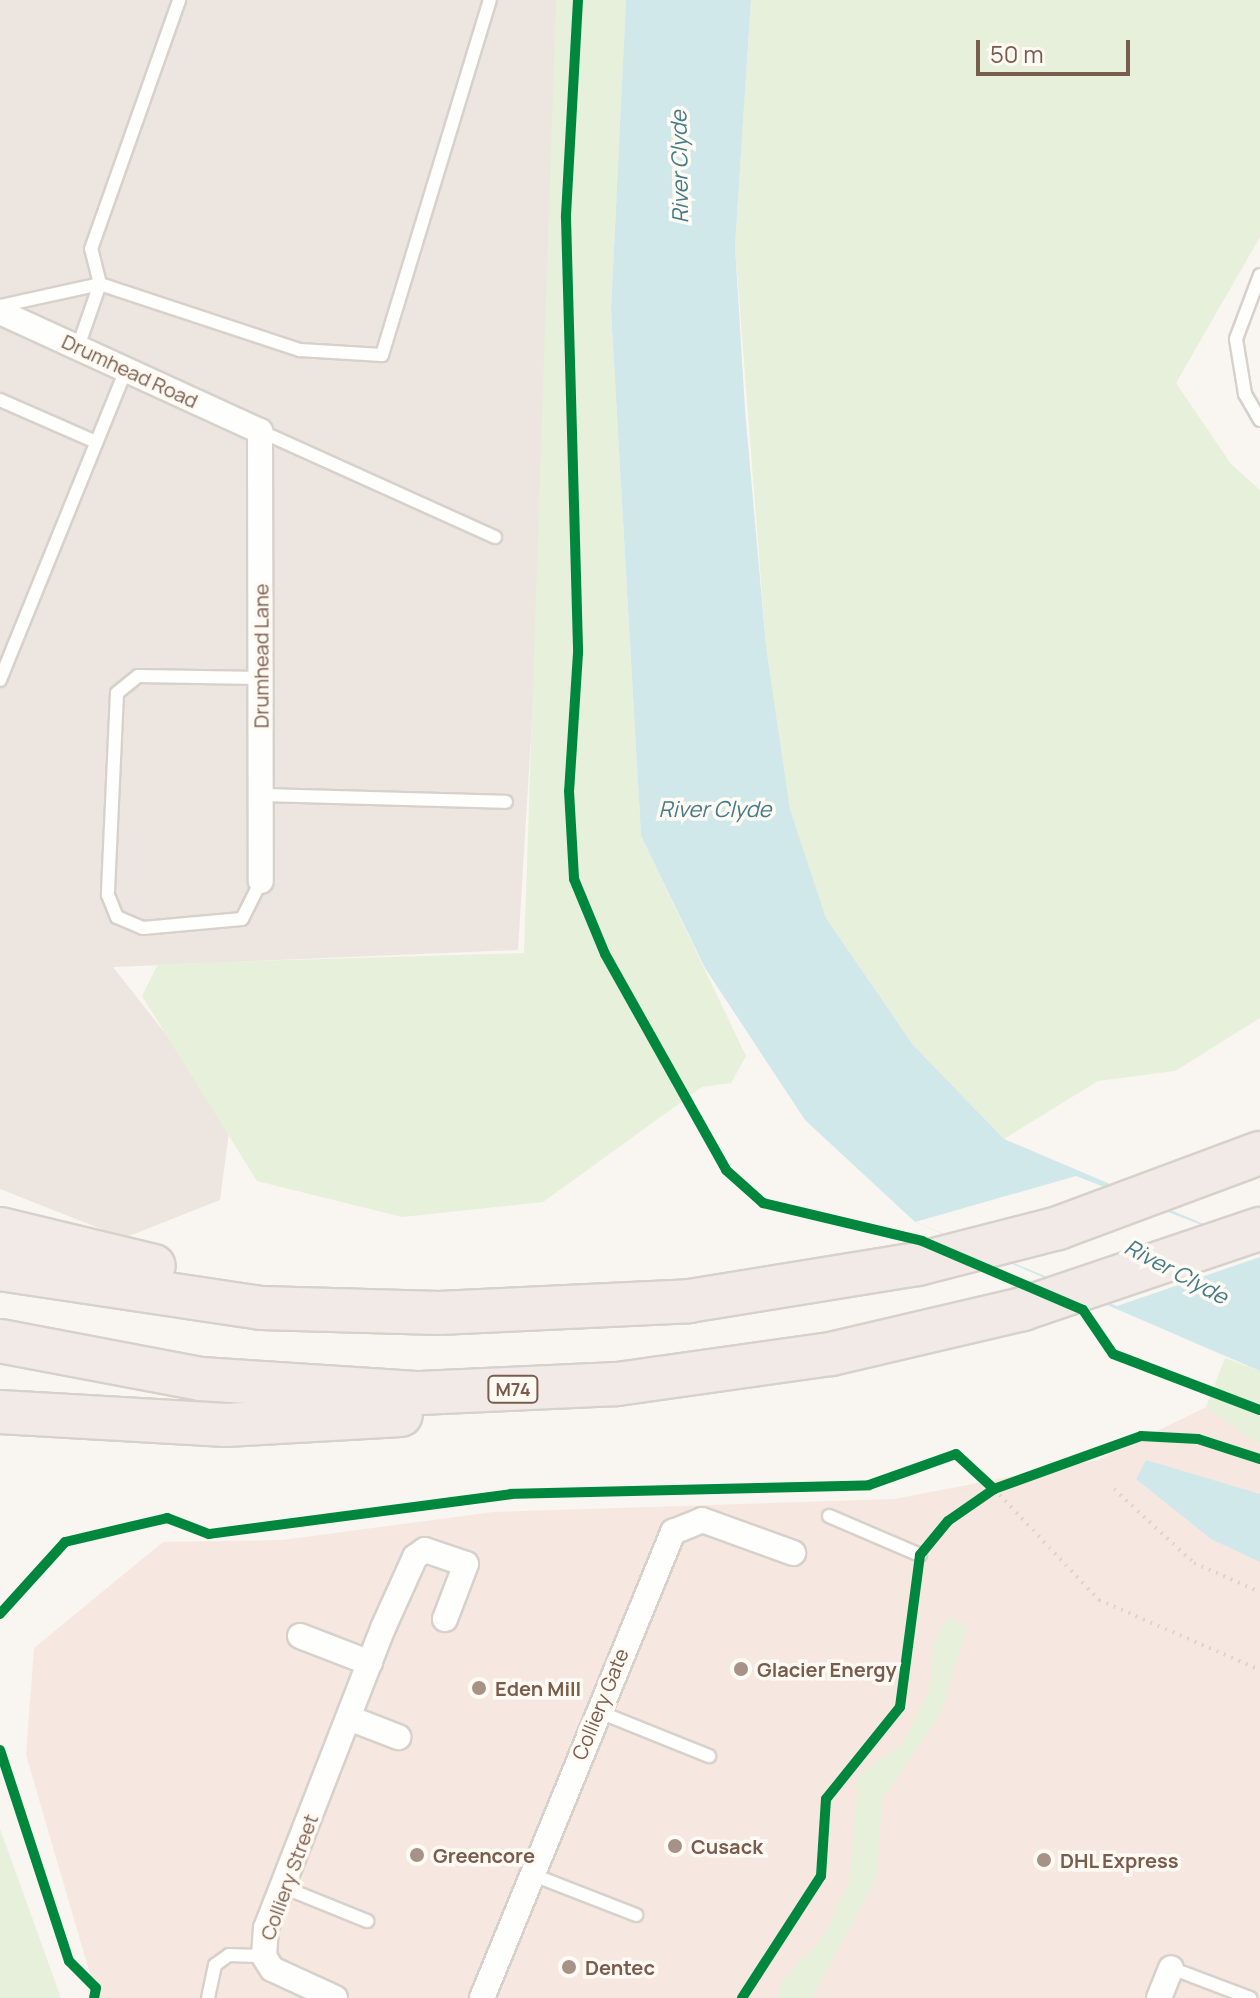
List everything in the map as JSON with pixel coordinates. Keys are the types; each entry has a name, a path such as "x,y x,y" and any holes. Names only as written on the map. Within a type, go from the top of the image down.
{"highway":[{"path":"0,1269 261,1308 439,1313 689,1301 918,1264 1058,1228 1260,1153"},
{"path":"0,1229 108,1258 439,1313"},
{"name":"M74","path":"0,1412 226,1425 405,1414 831,1354 1023,1309 1260,1229"},
{"name":"M74","path":"0,1341 201,1379 420,1393 617,1384"}],"street":[{"name":"Drumhead Road","path":"0,309 260,431"},
{"name":"Drumhead Lane","path":"260,431 261,881"},
{"name":"Colliery Gate","path":"482,1998 597,1711 673,1532 702,1520 793,1553"},
{"name":"Colliery Street","path":"335,1998 286,1980 264,1956 262,1941 370,1663 415,1557 425,1550 466,1564 445,1619"},
{"path":"300,1636 370,1663"},
{"path":"349,1718 398,1737"},
{"path":"1159,1998 1171,1968"}],"lane":[{"path":"78,347 100,284 91,249 179,0"},
{"path":"0,309 100,284 300,350 382,355 490,0"},
{"path":"1260,275 1236,339 1245,394 1260,420"},
{"path":"0,680 126,370"},
{"path":"0,400 96,442"},
{"path":"260,431 495,537"},
{"path":"261,678 138,676 117,693 108,895 117,917 157,927 242,919 261,881"},
{"path":"261,795 506,802"},
{"path":"829,1516 920,1555"},
{"path":"597,1711 709,1756"},
{"path":"531,1874 636,1915"},
{"path":"283,1887 367,1921"},
{"path":"208,1998 215,1965 229,1955 264,1956"},
{"path":"1171,1968 1250,1998"}],"path":[{"path":"984,1480 1099,1600 1260,1670"},
{"path":"982,1497 1008,1484"},
{"path":"1114,1489 1194,1563 1260,1592"}],"shaded area":[{"path":"0,0 558,0 543,541 518,950 113,967 231,1117 220,1200 124,1238 0,1189"},
{"path":"1206,1407 1260,1445 1260,1998 97,1998 26,1755 34,1648 163,1542 282,1540 493,1512 894,1499 1098,1460"}],"green space":[{"path":"556,0 626,0 611,310 641,836 746,1056 731,1083 702,1087 543,1202 402,1217 257,1181 142,996 158,964 524,953"},
{"path":"751,0 1260,0 1260,237 1176,383 1231,464 1260,490 1260,1018 1175,1071 1098,1081 1004,1139 913,1045 826,918 790,809 766,646 735,246"},
{"path":"1225,1358 1260,1371 1260,1445 1206,1407"},
{"path":"948,1617 967,1627 941,1713 882,1800 877,1878 812,1998 778,1998 782,1982 825,1934 849,1882 859,1774 902,1745 930,1688 934,1643"},
{"path":"0,1829 61,1998 0,1998"}],"water":[{"name":"River Clyde","path":"626,0 751,0 735,246 745,410 766,646 790,809 826,918 913,1045 1004,1139 1260,1248 1260,1371 915,1222 805,1120 705,968 641,836 611,310"},
{"path":"1146,1460 1260,1494 1260,1562 1211,1539 1136,1479"}],"pier":[{"path":"1076,1176 1260,1248 1260,1257 1117,1306 915,1222"}],"cycle path":[{"path":"578,0 566,218 578,653 569,791 574,879 605,954 726,1170 763,1203 922,1241 1083,1310 1113,1354 1260,1410"},
{"path":"742,1998 821,1876 826,1799 900,1707 920,1555 948,1521 994,1489 1141,1436 1198,1439 1260,1459"},
{"path":"0,1614 65,1542 167,1518 209,1534 511,1494 869,1485 956,1454 994,1489"},
{"path":"0,1750 69,1961 96,1988 94,1998"}],"place":[{"name":"Glacier Energy","path":"741,1669"},
{"name":"Eden Mill","path":"479,1688"},
{"name":"Cusack","path":"675,1846"},
{"name":"Greencore","path":"417,1855"},
{"name":"DHL Express","path":"1044,1860"},
{"name":"Dentec","path":"569,1967"}]}
